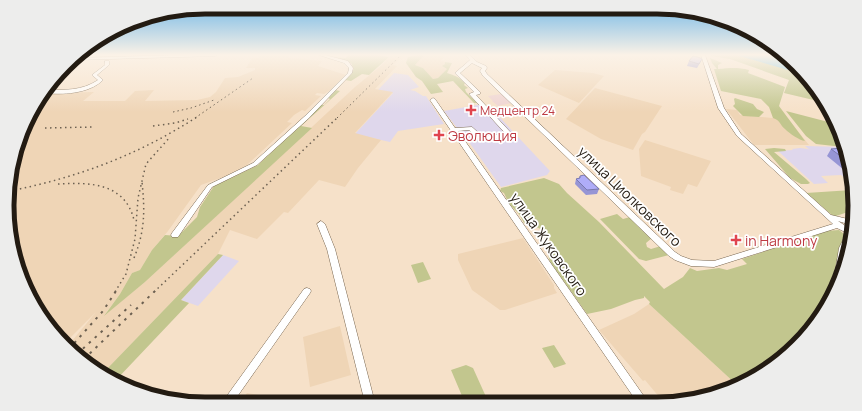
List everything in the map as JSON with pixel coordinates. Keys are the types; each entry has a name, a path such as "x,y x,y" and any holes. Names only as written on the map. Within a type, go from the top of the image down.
{"street":[{"path":"52,92 83,91 93,86 100,80 94,75 95,74"},
{"path":"175,235 210,186 255,164 307,117 349,74"},
{"path":"454,130 470,128 482,139 508,134 472,94 478,93 458,74"},
{"name":"улица Циолковского","path":"484,74 672,254 685,261 703,265 725,261 838,225"},
{"path":"710,74 721,108 730,124 747,144 838,225 846,230"},
{"name":"улица Жуковского","path":"433,100 640,397"},
{"path":"828,215 847,222"},
{"path":"322,224 331,250 368,397"},
{"path":"231,397 307,291"}],"shaded area":[{"path":"245,74 346,75 331,90 324,94 317,93 315,95 321,96 305,111 302,110 294,115 287,122 292,123 247,165 226,176 201,185 168,231 152,250 140,270 132,273 120,294 105,314 145,282 371,74 389,74 375,89 393,92 355,133 381,140 358,168 345,187 319,180 288,213 284,212 257,239 230,230 218,254 107,369 99,365 71,342 96,312 69,339 46,312 24,267 14,218 14,193 18,168 24,144 29,132 46,99 51,93 94,92 83,101 125,101 135,91 154,90 145,101 197,100 210,97 216,92 225,78 238,77"},
{"path":"393,74 408,75 419,87 410,90 426,96 444,124 398,131 390,142 355,134 393,93 378,90"},
{"path":"429,74 442,74 438,78 433,79"},
{"path":"550,74 597,74 604,76 579,103 538,85"},
{"path":"595,88 662,106 645,132 642,134 633,150 601,139 566,119"},
{"path":"501,94 511,103 498,106 488,96"},
{"path":"483,104 487,109 491,108 550,171 547,175 501,187 461,131 444,111"},
{"path":"726,109 737,110 740,115 772,118 785,115 809,145 754,145"},
{"path":"645,140 711,161 697,187 688,184 683,194 670,190 671,187 641,176 639,149"},
{"path":"805,146 839,147 846,179 841,175 821,176 828,183 814,184 778,151 800,148 811,151"},
{"path":"523,238 554,285 557,293 505,310 500,310 472,290 458,260 458,254"},
{"path":"223,255 239,261 198,306 181,300"},
{"path":"649,304 732,381 718,387 694,393 659,397 645,380 643,381 599,330 634,314"},
{"path":"340,326 351,375 310,387 303,337"},
{"path":"247,393 259,395 261,397 244,397"}],"green space":[{"path":"350,74 362,74 351,81 345,80"},
{"path":"414,74 429,74 433,79 438,78 442,74 456,76 465,83 464,85 468,88 465,89 466,92 477,103 474,103 453,81 437,84 443,92 431,94 422,81"},
{"path":"716,74 751,74 785,87 779,106 805,141 792,135 773,118 769,107 761,99 721,91"},
{"path":"773,74 796,74 817,101 784,93 789,80"},
{"path":"335,90 340,91 301,126 312,128 145,282 104,316 120,294 132,273 140,270 152,250 165,235 178,236 197,217 200,207 214,186 258,165 321,105 324,105 330,99 328,98"},
{"path":"735,98 753,104 757,109 764,112 759,117 743,116 733,106 735,104"},
{"path":"786,111 828,122 839,147 816,144 806,136"},
{"path":"765,149 785,149 786,151 774,152 810,183 801,184 790,178"},
{"path":"544,178 559,184 599,222 664,289 683,277 690,268 697,271 719,268 727,270 747,264 742,259 825,231 839,230 844,234 831,284 816,312 792,341 783,349 763,365 732,381 649,304 650,302 644,296 644,298 611,309 587,314 550,262 547,251 550,240 547,235 539,228 524,223 519,214 509,204 504,193 500,191 501,188"},
{"path":"848,190 848,212 833,216 806,193"},
{"path":"617,214 623,219 630,217 652,238 646,243 647,247 651,249 661,246 669,255 646,261 639,259 600,219"},
{"path":"218,254 223,255 181,300 189,303 120,376 107,369"},
{"path":"423,262 431,279 418,283 411,265"},
{"path":"554,345 566,364 554,368 542,348"},
{"path":"466,365 473,368 486,397 462,397 451,370"}],"building":[{"path":"839,148 841,156 831,149"},
{"path":"584,175 599,189 587,190 576,179"}],"railway":[{"path":"337,118 382,74"},
{"path":"195,118 253,78"},
{"path":"173,112 191,108 214,100"},
{"path":"15,190 60,179 107,163 153,143 197,117"},
{"path":"154,292 338,117"},
{"path":"153,126 175,123 188,119"},
{"path":"45,128 93,127"},
{"path":"115,292 126,274 135,239 138,198 146,164 170,137"},
{"path":"134,258 138,248 143,221 144,202 142,182"},
{"path":"58,184 70,183 105,187 123,198 134,220"},
{"path":"73,344 103,311 116,291"},
{"path":"87,356 155,291"},
{"path":"81,350 131,305"}],"place":[{"name":"Медцентр 24","path":"471,110"},
{"name":"Эволюция","path":"439,135"},
{"name":"in Harmony","path":"736,240"}]}
